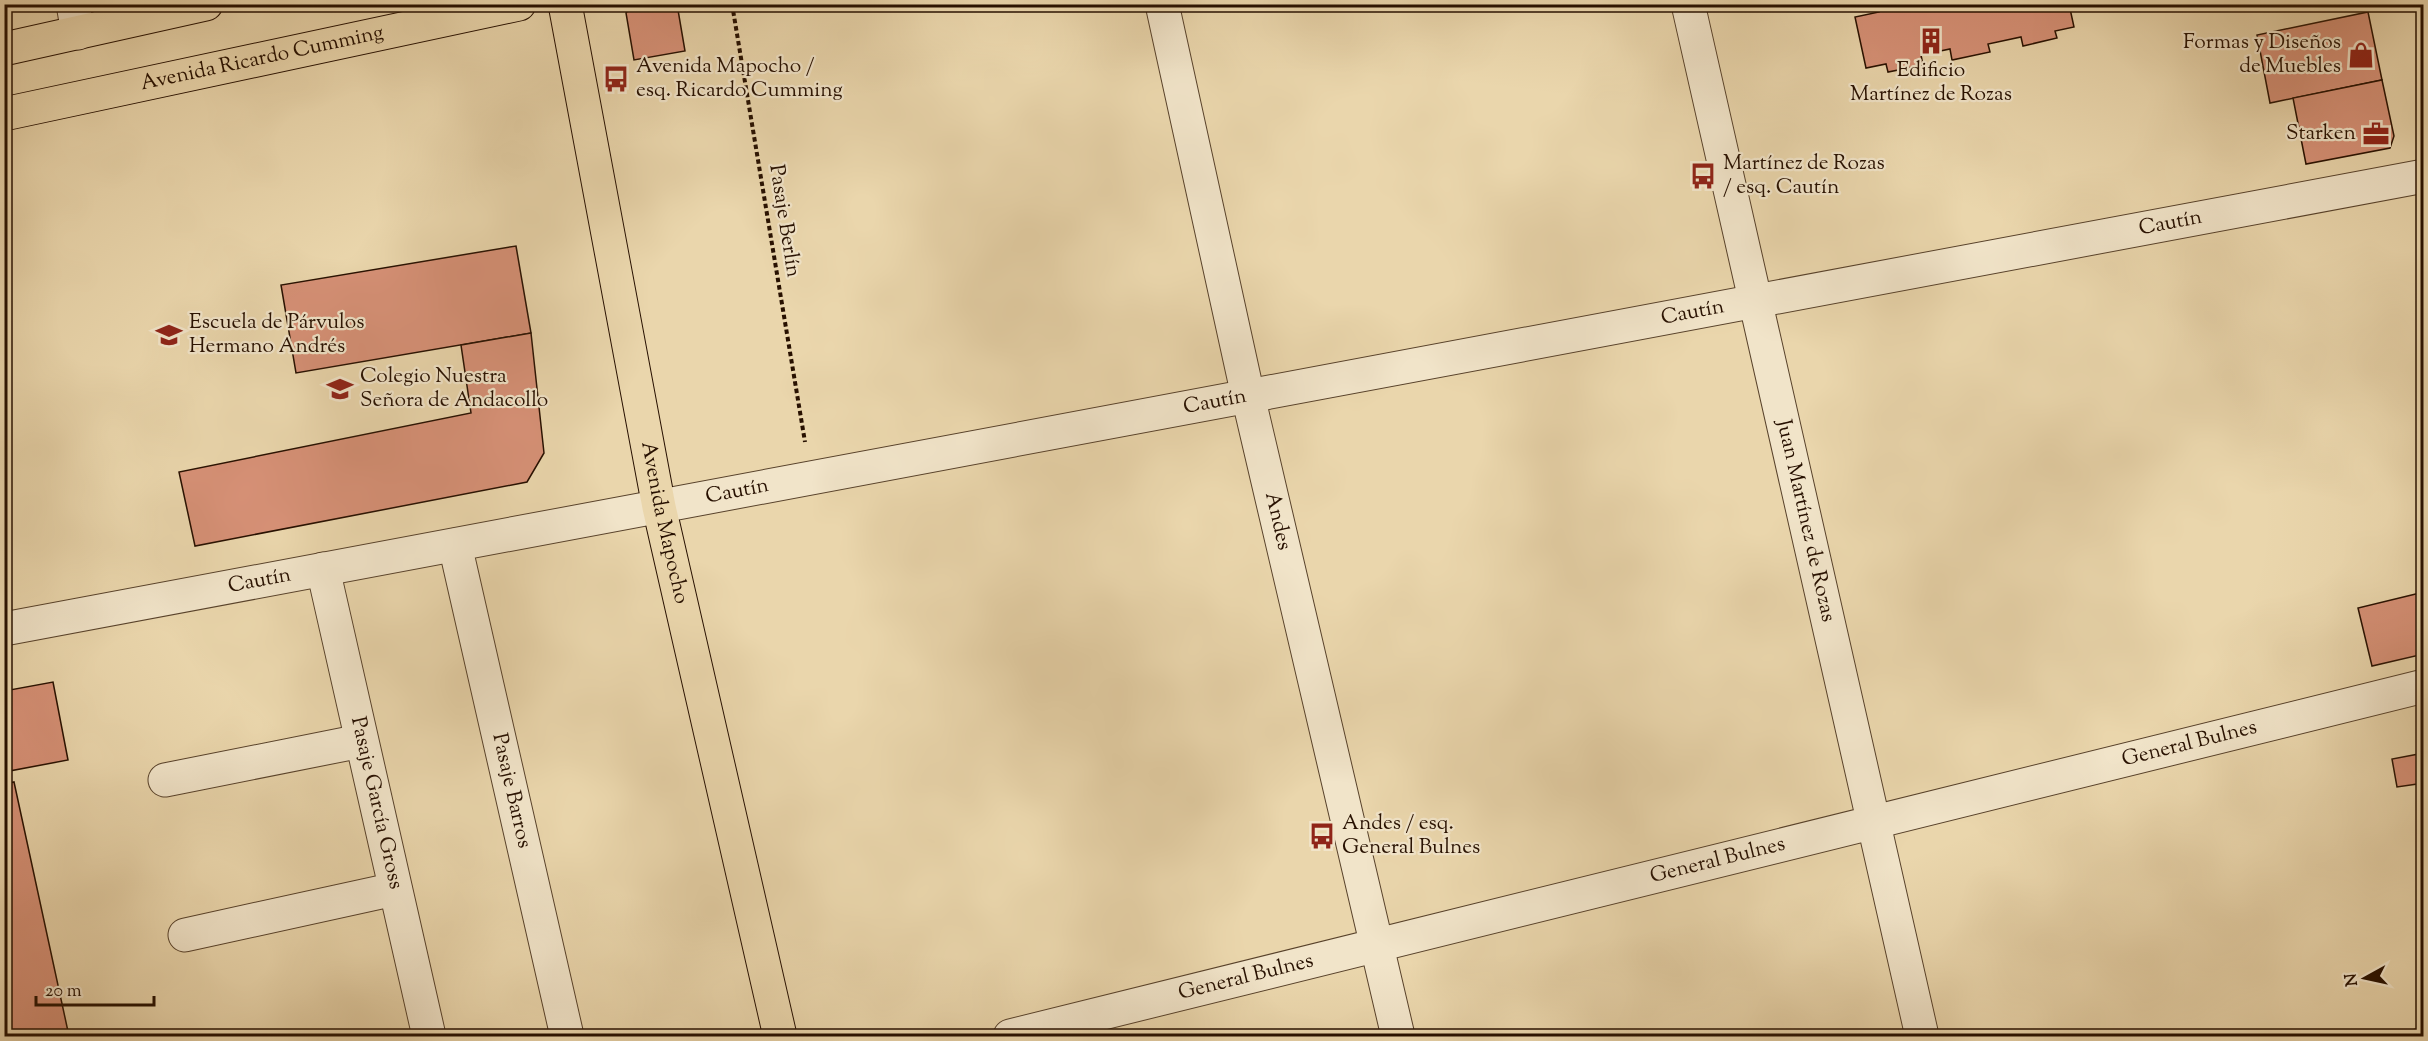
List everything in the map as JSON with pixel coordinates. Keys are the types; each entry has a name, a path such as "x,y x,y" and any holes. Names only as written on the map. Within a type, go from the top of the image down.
{"main road":[{"path":"4,48 75,19 206,4"},
{"name":"Avenida Ricardo Cumming","path":"4,114 519,4"},
{"name":"Avenida Mapocho","path":"565,4 659,507 780,1036"}],"street":[{"name":"Andes","path":"1162,4 1248,396 1398,1036"},
{"name":"Juan Martínez de Rozas","path":"1688,4 1922,1036"},
{"name":"Cautín","path":"4,629 2424,177"},
{"name":"Pasaje Barros","path":"455,545 567,1036"},
{"name":"Pasaje García Gross","path":"322,570 395,889 424,1036"},
{"name":"General Bulnes","path":"1010,1036 2424,686"},
{"path":"165,780 361,741"},
{"path":"185,934 395,889"}],"path":[{"name":"Pasaje Berlín","path":"732,4 806,443"}],"building":[{"path":"677,4 685,51 634,60 626,13 632,5"},
{"path":"1031,4 1055,4 1032,9"},
{"name":"Edificio Martínez de Rozas","path":"1877,4 2069,4 2074,27 2055,31 2057,38 2023,46 2021,37 1988,44 1990,52 1952,60 1950,49 1921,55 1923,65 1888,72 1886,64 1866,68 1855,17 1879,12"},
{"path":"2368,12 2382,80 2270,103 2257,35"},
{"path":"2382,80 2394,136 2390,148 2306,164 2293,98"},
{"path":"516,246 531,333 296,373 281,285"},
{"path":"531,333 544,453 527,482 195,546 179,472 471,413 461,345"},
{"path":"2424,592 2424,654 2372,666 2358,608"},
{"path":"53,682 68,760 4,772 4,691"},
{"path":"2424,753 2424,783 2397,787 2392,759"},
{"path":"14,782 69,1036 4,1036 4,784"},
{"path":"2424,1028 2424,1036 2376,1036"}],"place":[{"name":"Edificio Martínez de Rozas","path":"1931,41"},
{"name":"Formas y Diseños de Muebles","path":"2361,55"},
{"name":"Avenida Mapocho / esq. Ricardo Cumming","path":"616,79"},
{"name":"Starken","path":"2376,134"},
{"name":"Martínez de Rozas / esq. Cautín","path":"1703,176"},
{"name":"Escuela de Párvulos Hermano Andrés","path":"169,335"},
{"name":"Colegio Nuestra Señora de Andacollo","path":"340,389"},
{"name":"Andes / esq. General Bulnes","path":"1322,836"}]}
